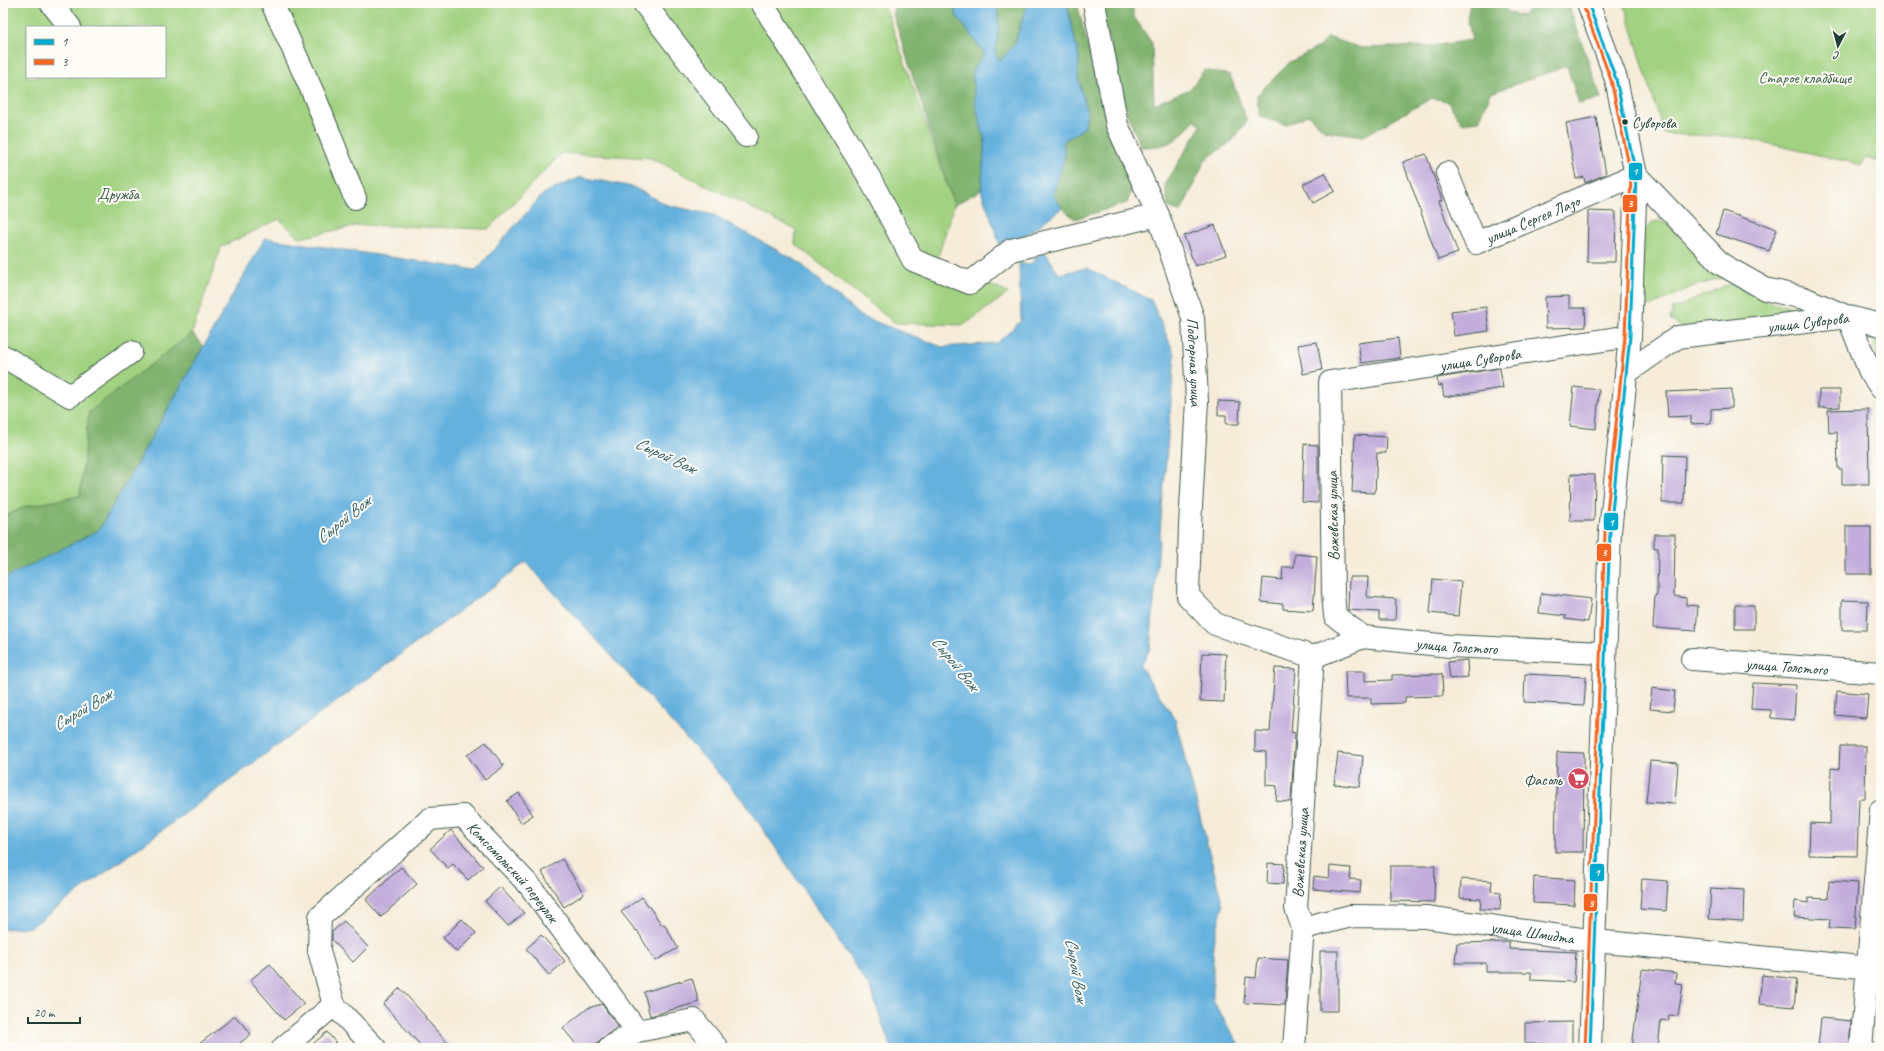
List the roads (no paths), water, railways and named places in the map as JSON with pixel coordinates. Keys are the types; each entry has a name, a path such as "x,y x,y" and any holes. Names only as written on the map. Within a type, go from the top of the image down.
{"street":[{"path":"51,3 69,26"},
{"path":"272,3 314,95 355,198"},
{"path":"644,3 746,136"},
{"path":"762,3 869,177 913,260 970,283 1011,250 1158,215"},
{"name":"Подгорная улица","path":"1094,3 1117,125 1158,215 1193,318 1197,401 1190,525 1188,596 1215,624 1313,657"},
{"path":"1588,3 1616,79 1636,175 1630,336 1610,532 1604,653 1595,941 1590,1048"},
{"name":"улица Сергея Лазо","path":"1446,173 1476,244 1636,175"},
{"path":"1636,175 1720,264 1765,289 1804,298 1848,317 1870,372 1881,388"},
{"name":"улица Суворова","path":"1626,373 1678,337 1848,317 1881,325"},
{"name":"улица Суворова","path":"1330,382 1630,336"},
{"path":"3,356 70,396 131,352"},
{"name":"Вожевская улица","path":"1330,382 1333,593 1335,616 1363,637"},
{"name":"улица Толстого","path":"1313,657 1363,637 1450,646 1604,653"},
{"name":"Вожевская улица","path":"1294,1048 1304,928 1296,908 1313,657"},
{"name":"улица Толстого","path":"1692,659 1881,673"},
{"path":"1861,1048 1874,969 1881,810"},
{"name":"Комсомольский переулок","path":"334,1005 319,951 320,917 430,819 462,816 530,886 636,1031"},
{"name":"улица Шмидта","path":"1304,928 1351,916 1426,917 1595,941 1874,969"},
{"path":"283,1048 334,1005 375,1048"},
{"path":"609,1048 636,1031 694,1020 717,1048"}],"water":[{"path":"955,3 996,3 998,28 995,54 1000,61 1015,43 1028,3 1067,3 1079,57 1078,77 1087,112 1085,127 1063,142 1065,155 1053,195 1062,208 1033,230 1001,248 981,190 985,141 975,103 972,70 985,54 956,15"},
{"name":"Сырой Вож","path":"581,177 633,187 667,205 714,215 800,263 860,316 942,347 997,343 1021,321 1019,263 1029,265 1044,250 1059,274 1087,268 1151,300 1175,355 1150,649 1140,666 1175,719 1223,906 1213,943 1213,1001 1238,1043 1239,1048 893,1048 889,1043 870,988 746,804 526,562 31,927 3,929 3,579 99,530 265,238 476,270 544,193"}],"place":[{"name":"Суворова","path":"1625,122"},
{"name":"Фасоль","path":"1578,779"}],"park label":[{"name":"Старое кладбище","path":"1805,77"},
{"name":"Дружба","path":"118,193"}]}
